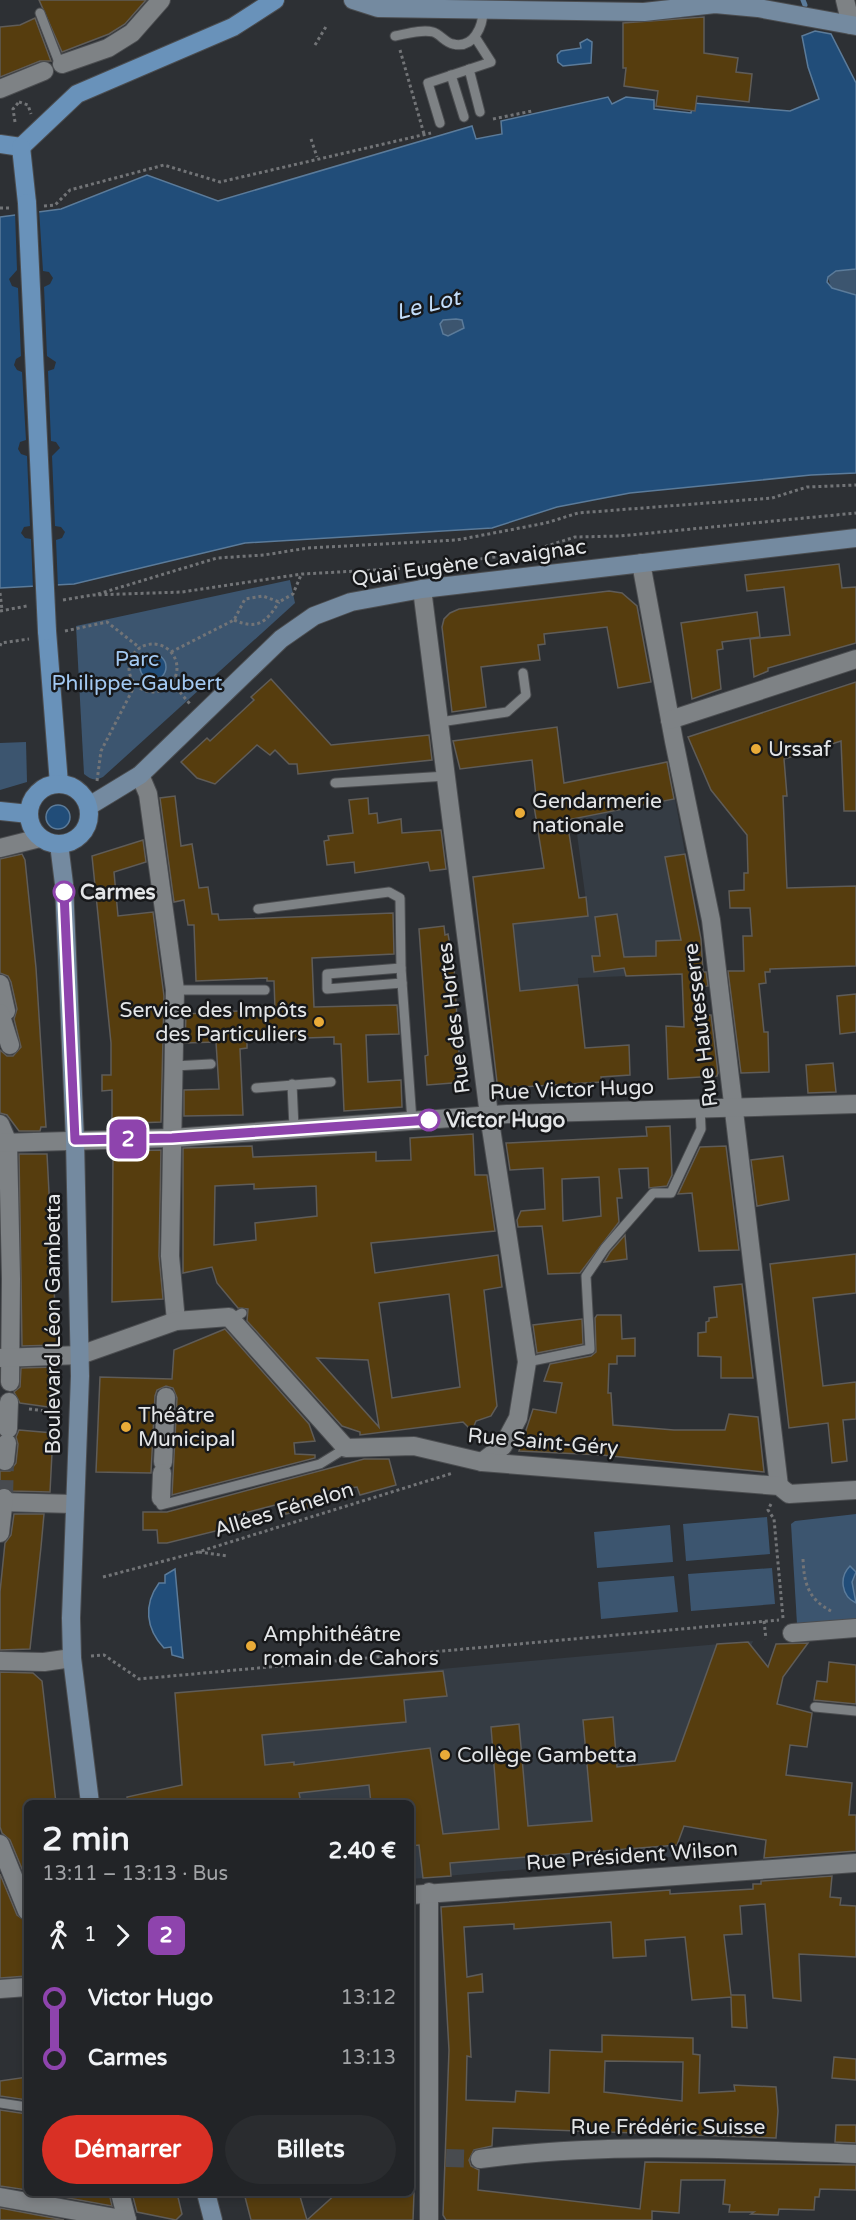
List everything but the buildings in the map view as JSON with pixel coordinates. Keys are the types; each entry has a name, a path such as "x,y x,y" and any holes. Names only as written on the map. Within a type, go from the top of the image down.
{"main road":[{"path":"21,147 76,94 233,27 275,0"},
{"path":"0,144 21,147"},
{"path":"21,147 26,206 47,634 58,784"},
{"path":"58,784 76,789 89,806 88,822 84,831 69,843 59,844 40,838 30,823 30,805 41,790 58,784"},
{"path":"0,811 29,814"}],"street":[{"path":"62,64 108,48 132,33 161,0"},
{"path":"353,0 378,8 644,12 676,4 715,4 854,24 845,0"},
{"path":"0,88 44,71"},
{"name":"Quai Eugène Cavaignac","path":"89,806 106,798 140,775 281,639 314,616 351,602 422,589 856,538"},
{"name":"Rue Hautesserre","path":"641,563 711,920 778,1486"},
{"name":"Rue des Hortes","path":"422,589 489,1115 527,1362 518,1418 503,1446 475,1461"},
{"path":"670,720 856,659"},
{"path":"140,775 148,794 175,990 170,1256 176,1321"},
{"path":"0,848 40,838"},
{"name":"Boulevard Léon Gambetta","path":"59,844 64,884 75,1140 80,1355 79,1416 73,1504 72,1658 90,1800"},
{"path":"0,984 6,1011 0,1013 10,1045"},
{"name":"Rue Victor Hugo","path":"4,1151 75,1140 172,1138 489,1115 856,1104"},
{"path":"0,1124 4,1151 4,1358 9,1382"},
{"path":"4,1358 80,1355 176,1321 234,1316 346,1448"},
{"path":"161,1502 166,1398"},
{"path":"6,1436 9,1402"},
{"name":"Rue Saint-Géry","path":"346,1448 414,1446 475,1461 778,1486 789,1494 856,1490"},
{"path":"0,1533 3,1501 73,1504"},
{"path":"792,1633 856,1628"},
{"path":"0,1661 44,1662 72,1658"},
{"path":"2,1853 24,1904"},
{"name":"Rue Président Wilson","path":"420,1894 856,1863"},
{"path":"420,1894 431,1965 437,2158 429,2220"},
{"path":"0,1989 24,1987"},
{"name":"Rue Frédéric Suisse","path":"480,2159 557,2149 742,2150 856,2154"},
{"path":"0,2197 128,2220 121,2196"},
{"path":"207,2196 213,2220"}],"lane":[{"path":"395,40 432,31 453,44 465,43 476,37 483,21 483,10"},
{"path":"40,13 62,64 44,71"},
{"path":"440,123 428,82 490,62 476,37"},
{"path":"469,69 480,112"},
{"path":"452,75 464,117"},
{"path":"440,722 507,712 526,695 523,673"},
{"path":"335,783 447,776"},
{"path":"258,909 389,892 400,898 400,968 412,1122"},
{"path":"400,968 327,974 327,989 402,983"},
{"path":"175,990 265,990"},
{"path":"174,1066 211,1064"},
{"path":"256,1088 331,1082"},
{"path":"292,1084 294,1128"},
{"path":"527,1362 590,1349 586,1276 605,1248 653,1193 671,1193 701,1129 700,1108"},
{"name":"Rue Saint-Géry","path":"161,1502 320,1464 346,1448"},
{"path":"815,1707 856,1711"},
{"path":"0,2103 24,2107"}],"path":[{"path":"315,45 327,25"},
{"path":"0,208 55,205 70,190 164,165 220,182 317,157 424,134 402,52 395,40"},
{"path":"15,122 13,109 19,102 28,105 31,118"},
{"path":"311,139 317,157"},
{"path":"93,596 217,558 264,555 308,548 457,540 546,523 578,513 772,498 807,487 856,485"},
{"path":"52,602 93,596 182,592 302,574 411,568 525,553 575,537 621,536 856,513"},
{"path":"234,620 249,626 258,624 272,613 279,602 293,594 302,574"},
{"path":"0,593 1,610 32,605"},
{"path":"171,652 234,620 245,599 263,596 279,602"},
{"path":"0,646 1,643 107,622 140,648"},
{"path":"159,645 171,652 177,671 172,683 158,692 150,692 136,684 129,670 134,654 140,648 159,645"},
{"path":"172,683 200,715"},
{"path":"106,798 96,780 101,751 136,684"},
{"path":"29,1409 79,1416"},
{"name":"Allées Fénelon","path":"103,1577 198,1552 450,1476 475,1461"},
{"path":"72,1658 104,1655 139,1679 783,1619 774,1519 768,1510 778,1486"},
{"path":"198,1552 228,1556"},
{"path":"803,1559 807,1589 819,1604 837,1613"},
{"path":"764,1621 766,1640"}],"shaded area":[{"path":"675,799 701,939 703,973 578,978 578,985 520,991 513,924 588,916 575,819"},
{"name":"Collège Gambetta","path":"753,1641 671,1857 414,1879 414,1800 183,1800 175,1693"}],"green space":[{"path":"856,269 856,295 831,288 828,277 836,271"},
{"path":"456,318 462,320 465,328 448,336 443,334 440,324 443,320"},
{"name":"Parc Philippe-Gaubert","path":"290,580 295,603 103,777 93,779 84,774 76,626"},
{"path":"26,742 27,782 0,790 0,743"},
{"path":"856,1514 856,1623 800,1628 797,1624 791,1524 795,1521"},
{"path":"767,1517 770,1554 686,1561 683,1524"},
{"path":"670,1525 673,1562 597,1568 594,1532"},
{"path":"772,1568 775,1604 691,1611 688,1574"},
{"path":"674,1576 678,1612 601,1619 598,1582"}],"water":[{"name":"Le Lot","path":"815,31 831,34 856,83 856,269 836,271 828,277 827,282 832,288 856,295 856,473 811,475 630,493 557,507 492,528 245,543 74,584 0,588 0,217 61,209 147,175 218,201 472,126 476,139 502,134 501,121 608,97 612,104 626,97 654,100 654,109 691,113 693,103 790,111 819,99 808,67 802,36","holes":["443,320 462,320 464,328 448,336 443,334 440,324"]},
{"path":"587,39 592,42 591,63 563,66 558,62 557,55 561,51 581,48 580,43"},
{"path":"153,654 162,658 166,667 162,676 153,680 144,676 140,667 144,658"},
{"path":"58,805 67,808 70,817 67,826 58,829 49,826 46,817 49,808"},
{"path":"850,1566 856,1572 852,1582 856,1603 847,1596 843,1586 844,1575"},
{"path":"175,1569 183,1658 172,1655 171,1647 164,1648 158,1641 150,1625 149,1617 150,1600 154,1591 159,1583 165,1583 165,1575"}],"pier":[{"path":"39,209 43,271 49,272 53,278 50,284 44,287 47,356 56,362 54,369 48,371 51,441 56,442 60,448 52,456 55,526 61,527 65,532 62,538 56,540 58,588 33,589 31,539 25,538 21,533 24,527 30,526 27,456 21,454 18,449 20,442 26,440 22,372 14,365 16,359 21,356 18,288 12,286 9,279 17,270 15,212"}],"waterway":[{"path":"803,0 805,5"}],"tunnel":[{"path":"4,1498 5,1461"},
{"path":"446,2158 480,2159"}],"bus line":[{"name":"2","path":"64,892 75,1140 172,1138 429,1120"}],"place":[{"name":"Urssaf","path":"756,749"},
{"name":"Gendarmerie nationale","path":"520,813"},
{"name":"Carmes","path":"64,892"},
{"name":"Service des Impôts des Particuliers","path":"319,1022"},
{"name":"Victor Hugo","path":"429,1120"},
{"name":"Théâtre Municipal","path":"126,1427"},
{"name":"Amphithéâtre romain de Cahors","path":"251,1646"},
{"name":"Collège Gambetta","path":"445,1755"}]}
